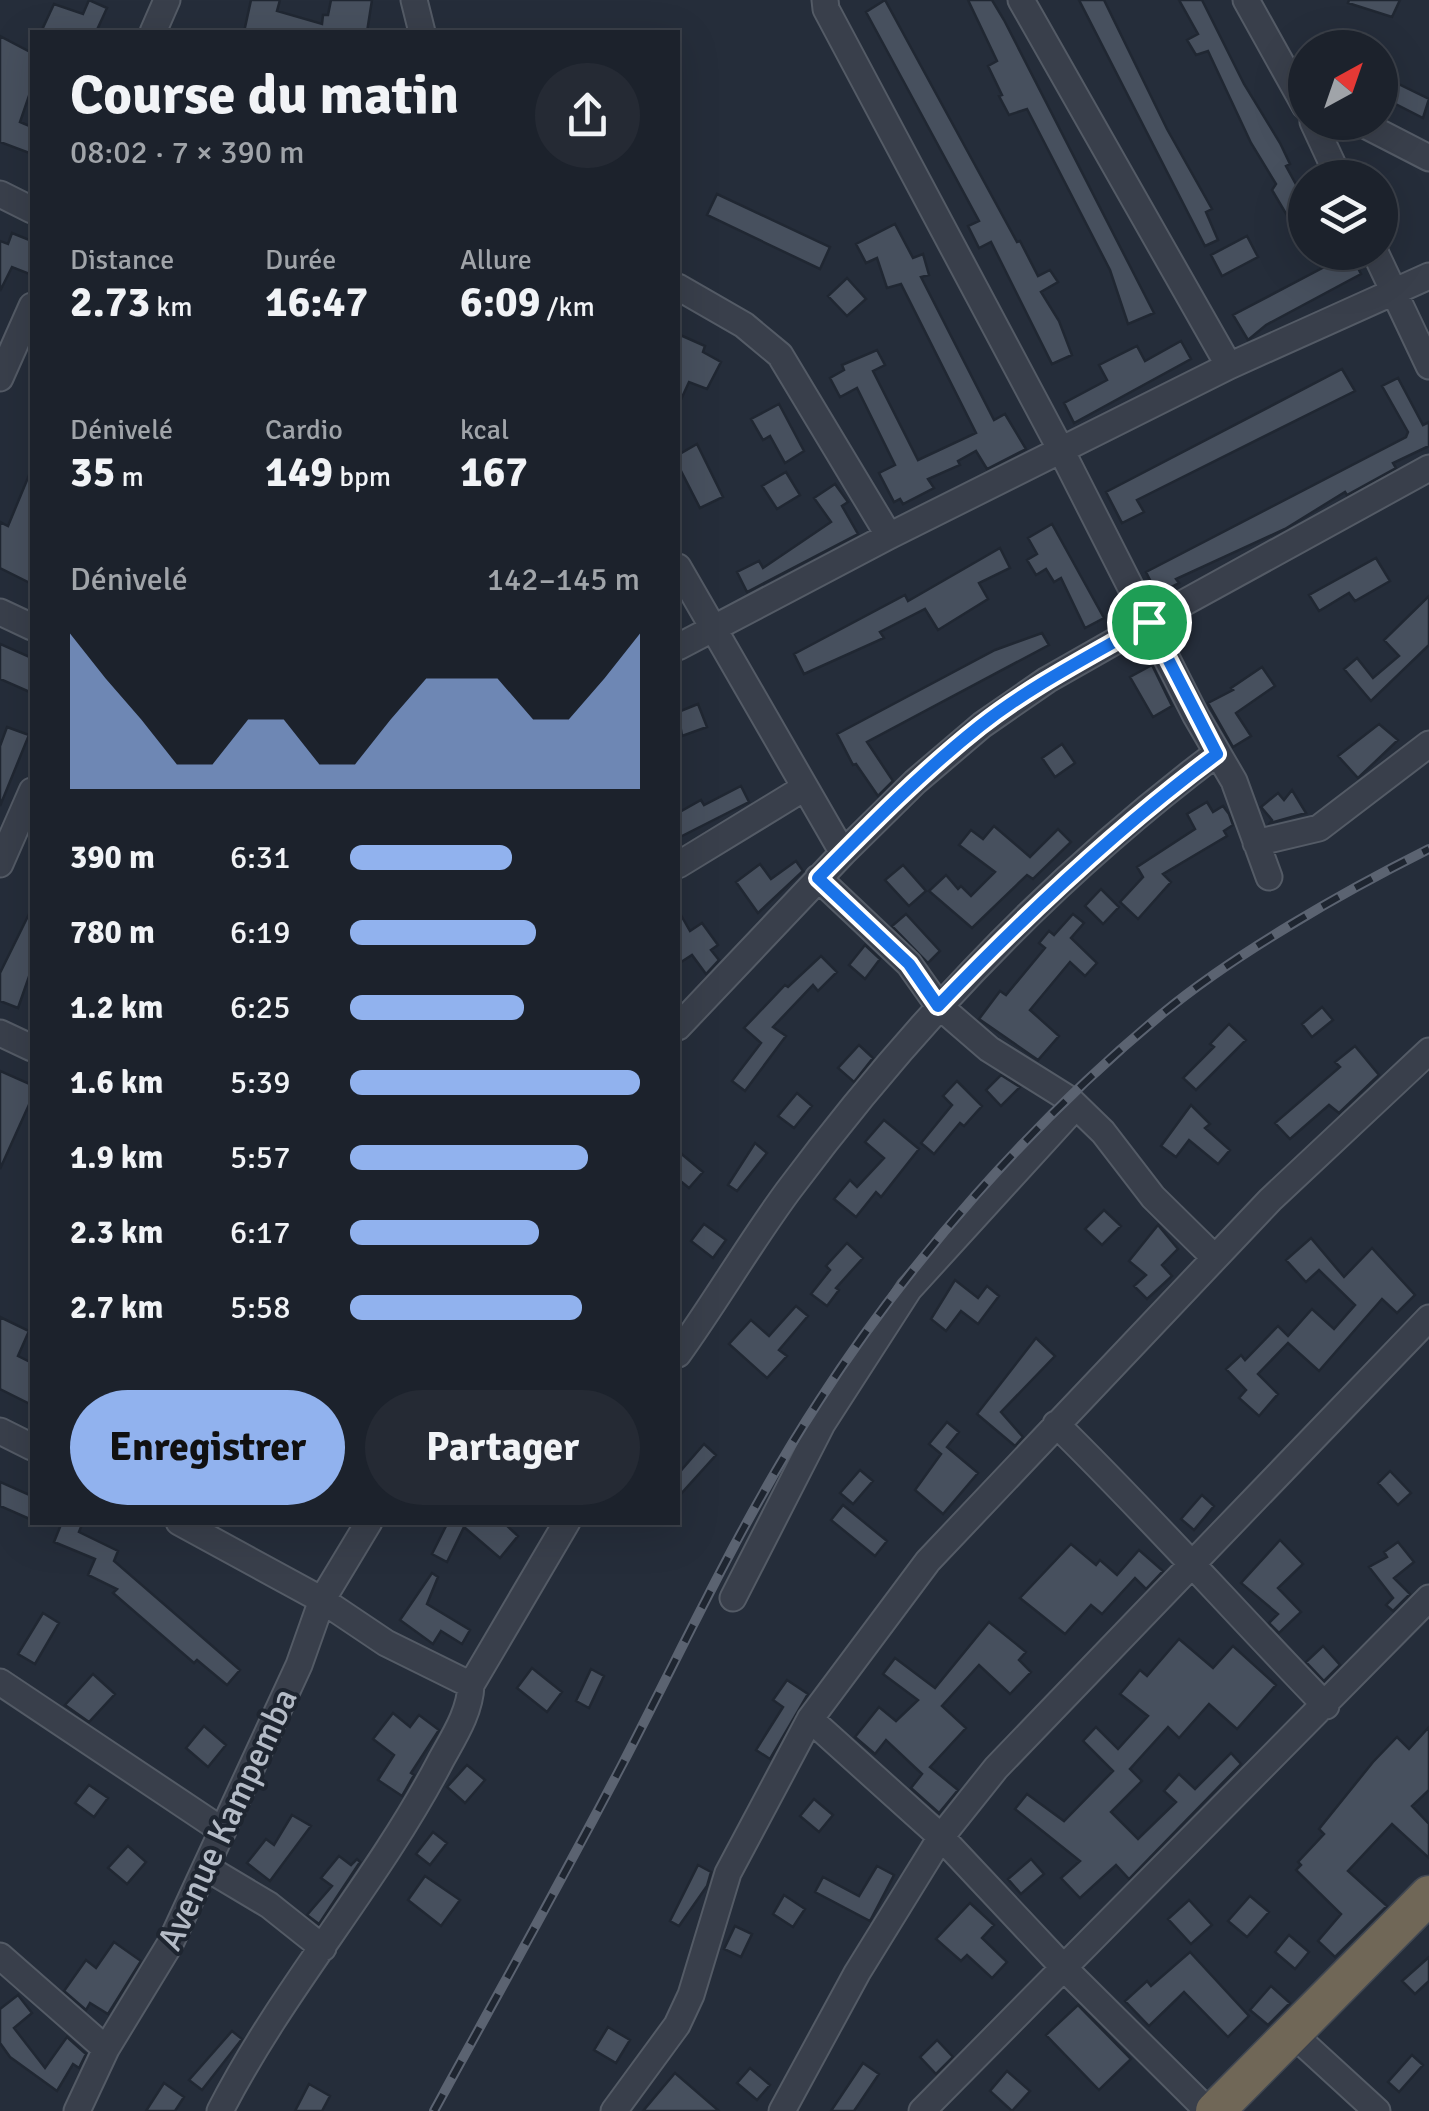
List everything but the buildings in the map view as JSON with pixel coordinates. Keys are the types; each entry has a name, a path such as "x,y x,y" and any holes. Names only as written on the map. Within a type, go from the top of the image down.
{"highway":[{"path":"1212,2111 1429,1895"}],"street":[{"path":"154,30 168,0"},
{"path":"414,0 422,30"},
{"path":"825,0 826,9 1234,781 1268,876"},
{"path":"1021,0 1229,366"},
{"path":"1246,0 1288,72"},
{"path":"1394,140 1429,158"},
{"path":"0,194 30,209"},
{"path":"1383,270 1429,366"},
{"path":"680,646 889,536 1229,366 1429,276"},
{"path":"680,288 744,325 780,355 889,536"},
{"path":"0,378 30,310"},
{"path":"680,1025 914,782 982,725 1047,680 1429,468"},
{"path":"680,570 843,853"},
{"path":"0,612 30,626"},
{"path":"1256,844 1318,828 1429,744"},
{"path":"680,1351 785,1195 938,1006 1002,939 1137,813 1217,754"},
{"path":"680,864 804,788"},
{"path":"0,864 24,831 30,801"},
{"path":"818,878 909,964 938,1006 988,1049 1076,1106 1102,1132 1153,1197 1215,1258"},
{"path":"0,1033 30,1047"},
{"path":"614,2111 677,2025 695,1984 728,1872 810,1719 928,1560 1270,1200 1429,1051"},
{"path":"733,1598 822,1424 910,1289 1076,1106"},
{"path":"782,2111 857,1973 941,1837 996,1768 1429,1318"},
{"path":"1056,1424 1160,1528 1190,1566 1326,1706"},
{"path":"0,1431 30,1446"},
{"path":"184,1525 322,1600 386,1644 471,1685"},
{"name":"Avenue Kampemba","path":"87,2108 106,2049 170,1944 300,1665 322,1600 367,1525"},
{"path":"220,2111 261,2038 411,1817 460,1724 471,1685 565,1525"},
{"path":"922,2111 1426,1608"},
{"path":"0,1682 223,1832"},
{"path":"810,1719 941,1837 1064,1968 1212,2111"},
{"path":"207,1868 269,1905 324,1948"},
{"path":"0,1956 106,2049"},
{"path":"1293,2034 1377,2111"}],"railway":[{"path":"434,2111 600,1807 766,1489 819,1401 893,1295 1021,1146 1163,1013 1223,968 1291,925 1429,849"}],"route":[{"path":"1149,622 1217,754 1137,813 1002,939 938,1006 909,964 818,878 914,782 982,725 1047,680 1149,622"}]}
